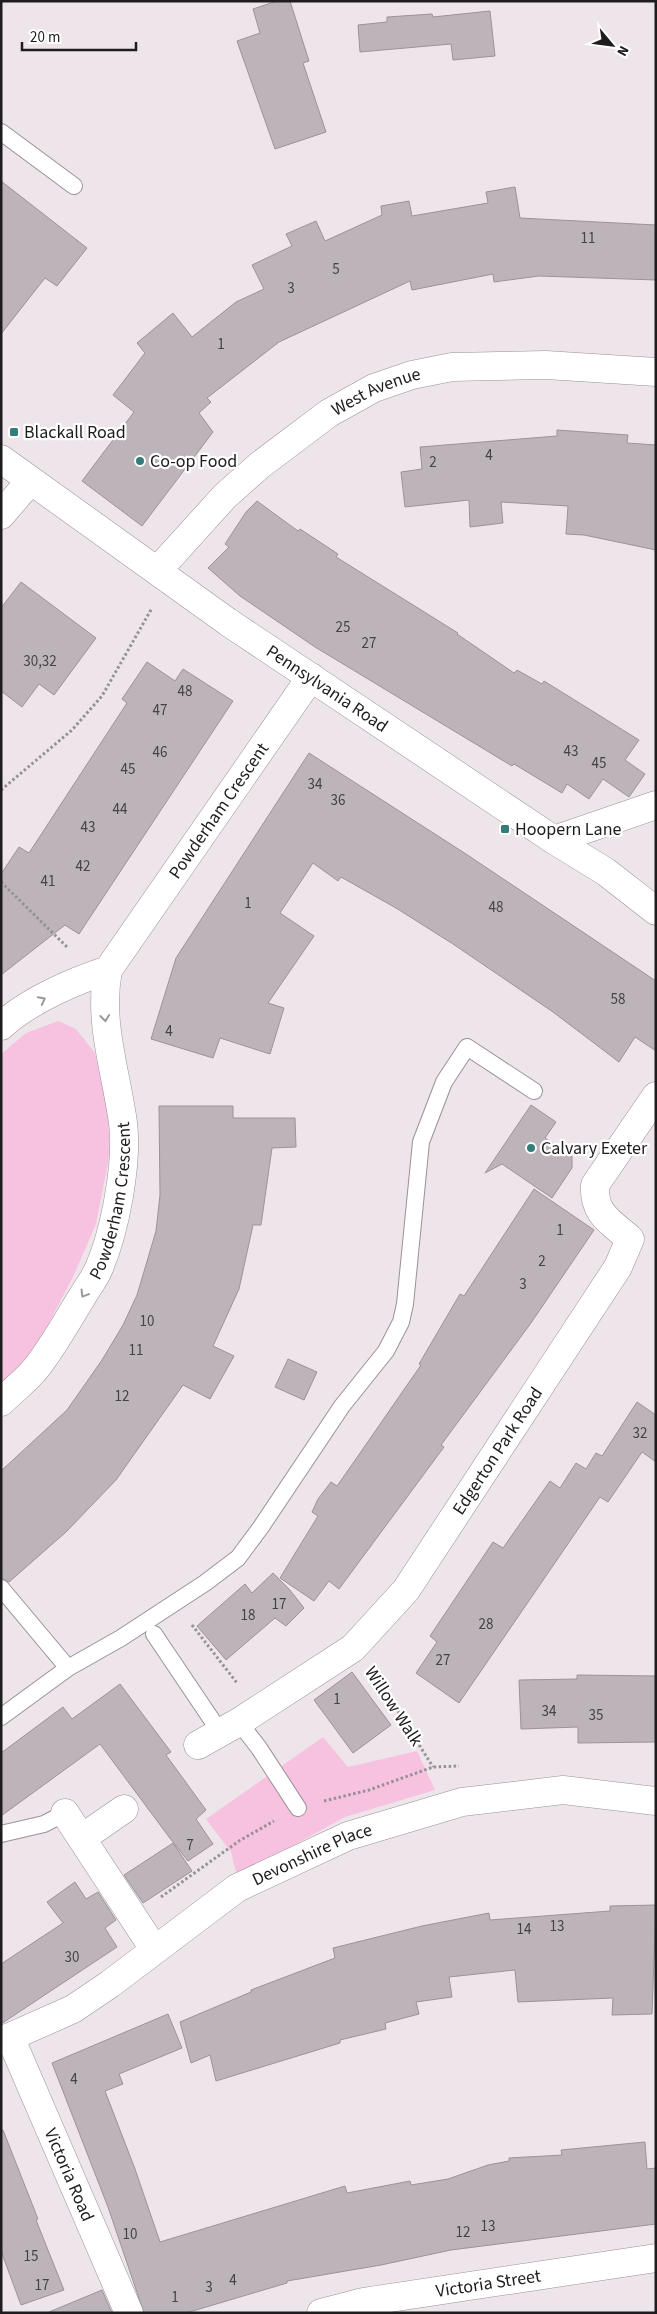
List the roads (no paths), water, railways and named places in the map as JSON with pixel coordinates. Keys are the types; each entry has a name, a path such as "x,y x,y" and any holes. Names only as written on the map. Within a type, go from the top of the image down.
{"street":[{"name":"West Avenue","path":"163,574 224,496 260,465 329,413 374,388 412,375 452,367 546,365 656,372"},
{"name":"Pennsylvania Road","path":"1,459 311,677 554,840 606,872 656,911"},
{"path":"1,515 30,481"},
{"name":"Powderham Crescent","path":"1,1026 15,1013 101,972 311,677"},
{"path":"554,840 656,805"},
{"name":"Powderham Crescent","path":"1,1402 35,1369 62,1333 99,1268 112,1226 124,1152 123,1125 105,1020 101,972"},
{"name":"Edgerton Park Road","path":"228,1727 353,1648 406,1590 618,1268 630,1240 601,1213 594,1200 595,1185 656,1096"},
{"name":"Devonshire Place","path":"6,2039 73,2009 237,1888 348,1836 462,1802 563,1790 656,1801"},
{"path":"82,1838 124,1809"},
{"path":"65,1814 154,1949"},
{"name":"Victoria Road","path":"6,2039 129,2313"},
{"name":"Victoria Street","path":"321,2313 363,2302 656,2258"}],"lane":[{"path":"1,132 74,186"},
{"path":"1,1717 18,1707 68,1668 121,1638 205,1583 238,1558 342,1406 386,1351 401,1322 405,1304 421,1142 444,1082 467,1047 534,1091"},
{"path":"1,1588 68,1668"},
{"path":"154,1634 228,1727 259,1748 298,1808"},
{"path":"1,1834 44,1824 65,1814"}],"place":[{"name":"Blackall Road","path":"14,432"},
{"name":"Co-op Food","path":"140,461"},
{"name":"Hoopern Lane","path":"505,829"},
{"name":"Calvary Exeter","path":"531,1148"}]}
